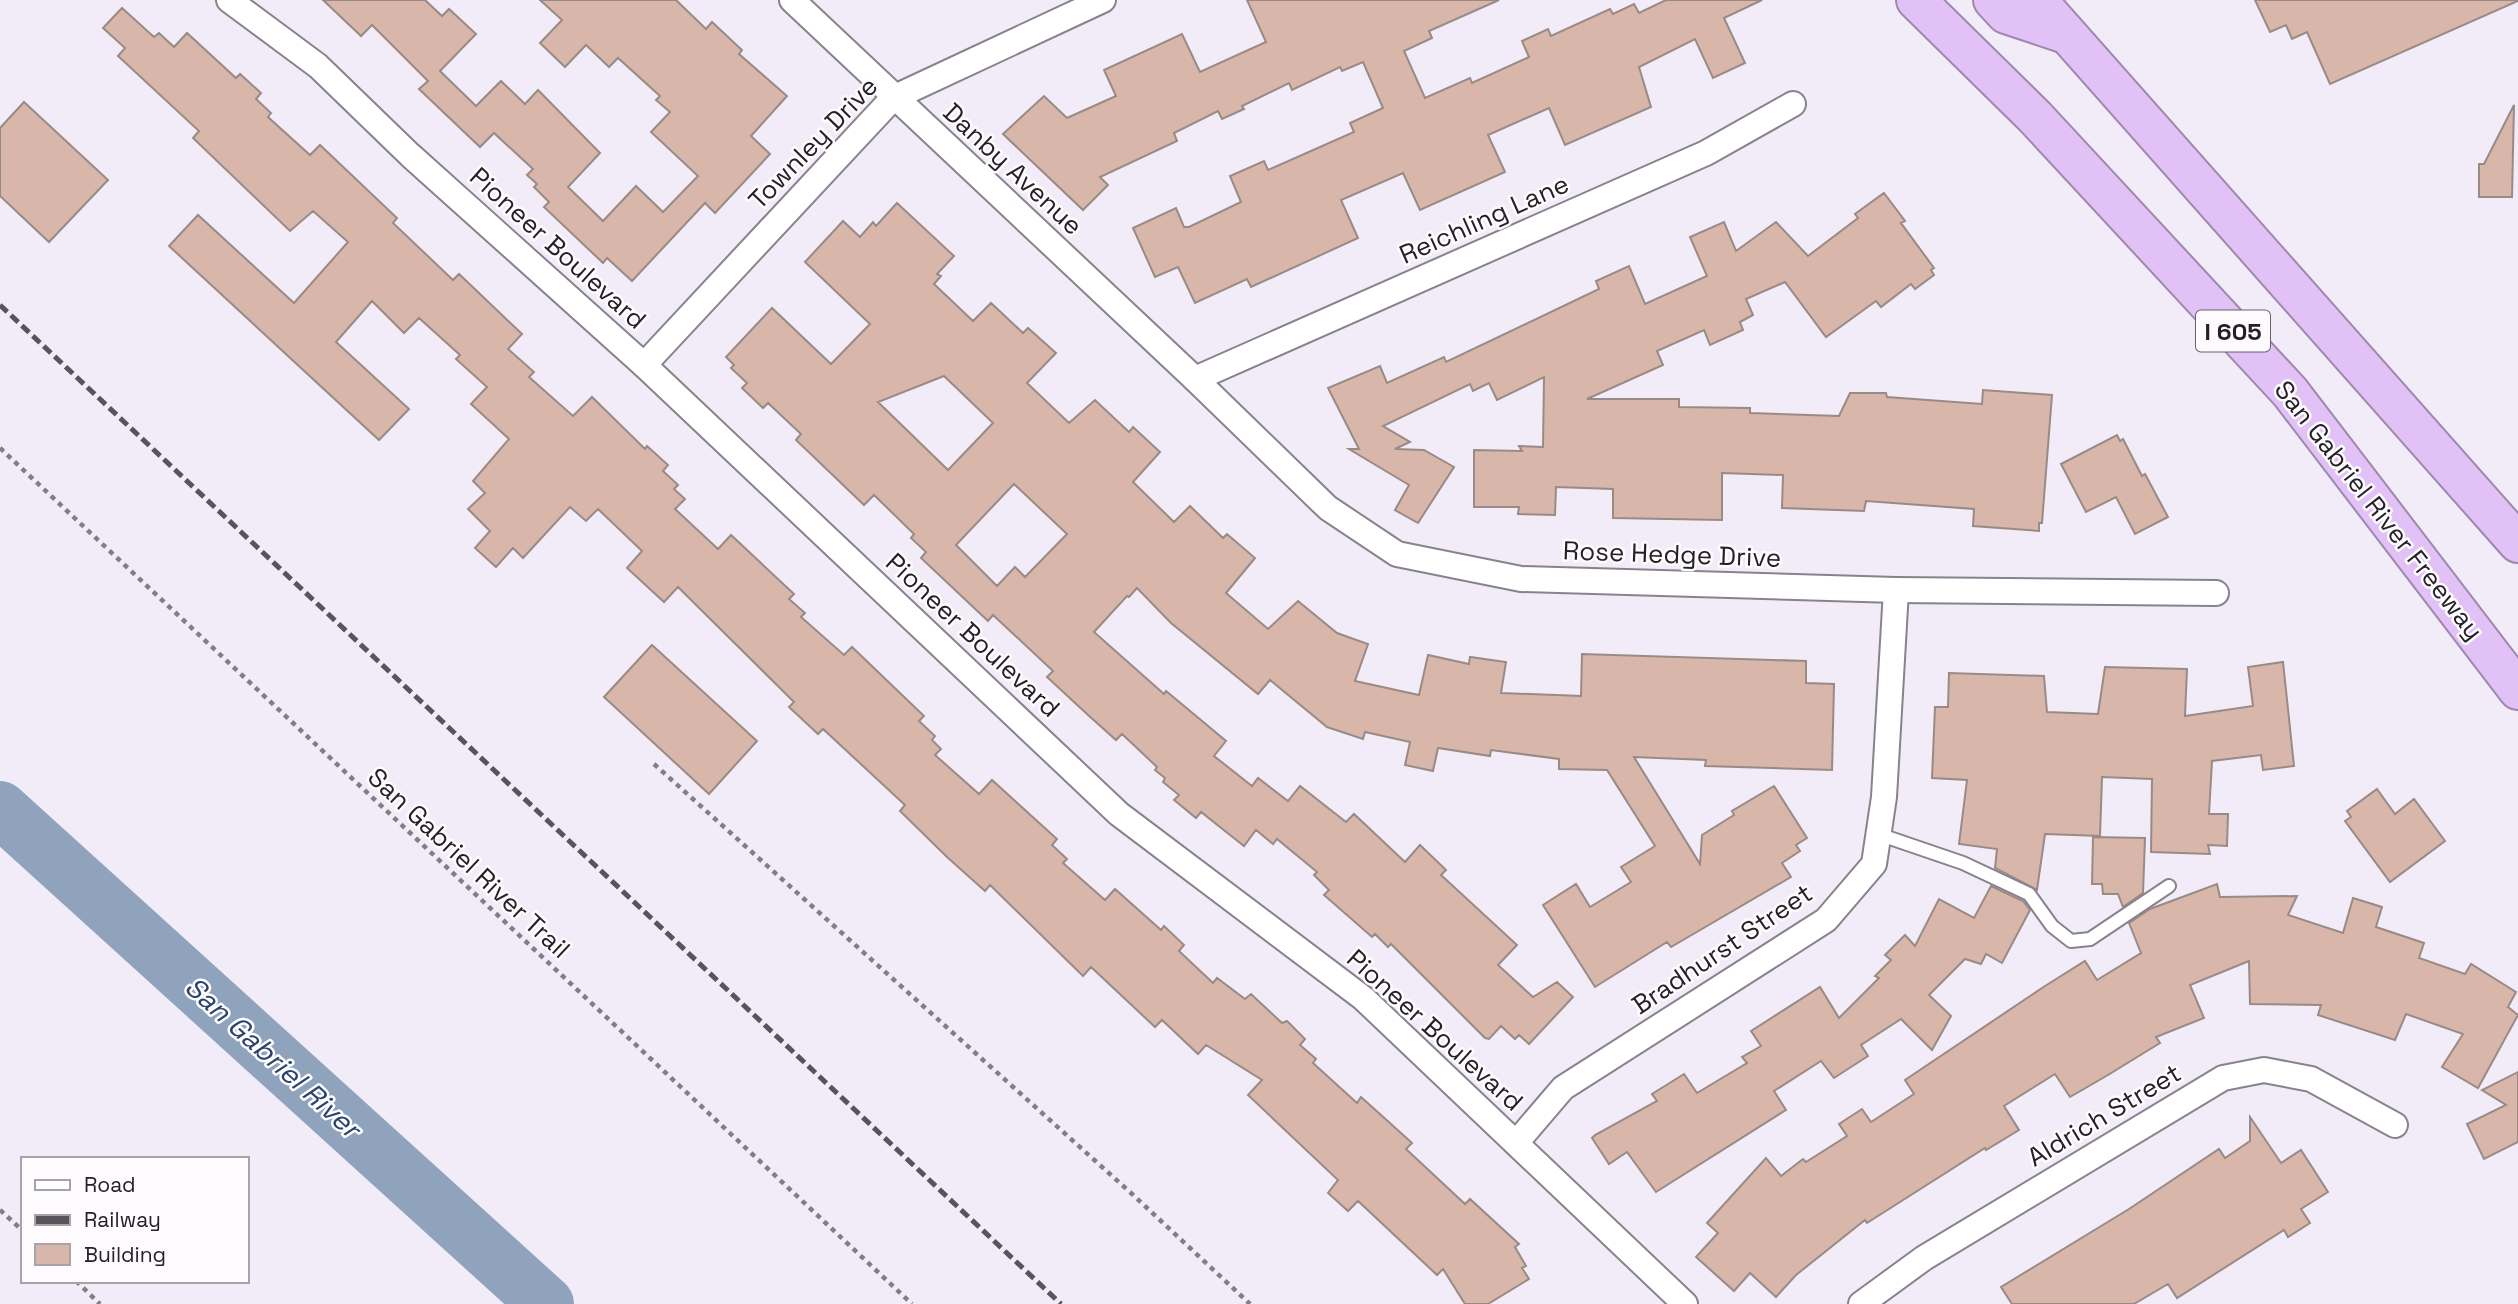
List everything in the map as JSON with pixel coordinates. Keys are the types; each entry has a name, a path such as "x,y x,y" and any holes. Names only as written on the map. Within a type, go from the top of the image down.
{"highway":[{"name":"San Gabriel River Freeway","path":"1916,0 2035,117 2290,392 2518,690"},
{"path":"1993,0 2006,14 2071,36"},
{"name":"I 605","path":"2037,0 2518,543"}],"street":[{"name":"Pioneer Boulevard","path":"229,0 318,66 410,155 644,365 1119,814 1363,998 1685,1304"},
{"name":"Danby Avenue","path":"792,0 893,98 1195,379"},
{"name":"Townley Drive","path":"644,365 893,98 1103,0"},
{"name":"Reichling Lane","path":"1195,379 1706,153 1793,104"},
{"name":"Rose Hedge Drive","path":"1195,379 1328,508 1397,554 1521,579 1896,590 2216,593"},
{"name":"Bradhurst Street","path":"1516,1143 1563,1088 1826,920 1874,864 1884,797 1896,590"},
{"name":"Aldrich Street","path":"1861,1304 1924,1258 2223,1078 2264,1070 2311,1079 2395,1125"}],"lane":[{"path":"1878,834 1963,863 2029,894 2052,926 2071,941 2090,939 2169,886"}],"path":[{"name":"San Gabriel River Trail","path":"0,448 912,1304"},
{"path":"654,764 1132,1193 1250,1304"},
{"path":"0,1210 21,1229"},
{"path":"78,1283 100,1304"}],"building":[{"path":"323,0 425,0 442,16 449,9 476,34 440,71 476,106 501,81 525,104 538,90 600,153 568,187 603,221 636,186 663,212 698,176 651,132 670,112 656,100 660,96 618,58 609,67 586,45 565,67 540,43 562,20 540,0 676,0 706,29 712,22 742,50 739,54 787,96 751,136 770,154 715,213 705,203 632,281 607,258 603,263 544,207 549,202 534,187 537,184 527,175 533,169 494,133 480,147 419,89 428,81 372,25 361,36"},
{"path":"1247,0 1499,0 1429,31 1432,38 1404,51 1425,98 1470,78 1472,83 1529,57 1522,41 1548,29 1551,36 1610,9 1613,14 1634,4 1639,13 1666,0 1762,0 1724,18 1745,63 1713,78 1695,39 1639,67 1651,107 1565,145 1549,108 1488,135 1505,172 1420,210 1403,173 1341,200 1358,238 1251,287 1247,279 1195,303 1178,267 1155,277 1133,228 1176,208 1184,227 1189,227 1241,202 1230,176 1264,161 1268,170 1354,132 1350,123 1383,108 1363,62 1342,71 1340,67 1292,90 1289,83 1222,119 1218,111 1174,133 1177,141 1100,177 1108,185 1083,210 1003,134 1044,96 1067,118 1116,96 1104,70 1182,34 1200,72 1266,42"},
{"path":"2255,0 2518,1 2330,84 2307,32 2292,39 2286,25 2270,32"},
{"path":"122,8 154,37 159,33 174,47 187,33 236,78 240,74 261,93 256,99 271,113 268,117 310,155 320,145 397,218 393,223 453,280 459,274 522,334 508,349 534,372 529,377 573,416 592,397 645,449 647,446 668,465 663,471 678,485 674,489 685,499 675,509 718,549 731,535 794,594 789,599 805,613 801,617 844,655 852,647 924,716 919,721 935,736 932,740 941,749 935,755 979,794 992,780 1057,839 1052,845 1067,859 1063,863 1105,900 1115,889 1161,930 1164,926 1184,945 1179,951 1213,983 1217,978 1245,999 1251,994 1282,1023 1287,1021 1305,1039 1300,1045 1316,1059 1313,1063 1357,1103 1361,1097 1412,1143 1406,1149 1465,1204 1470,1199 1519,1244 1515,1247 1526,1266 1522,1268 1529,1279 1488,1304 1465,1304 1443,1269 1437,1275 1358,1201 1348,1211 1328,1193 1338,1180 1248,1095 1262,1080 1206,1045 1198,1054 1162,1020 1155,1027 1091,967 1083,976 990,885 985,891 947,857 900,811 905,805 823,729 818,734 789,707 794,702 678,587 664,602 627,568 642,551 598,509 586,521 570,507 523,558 513,548 496,567 475,548 490,531 468,509 485,493 473,481 509,439 471,404 487,387 456,359 460,355 419,318 404,333 372,301 336,342 409,409 379,440 169,246 198,215 294,303 348,242 313,211 290,231 193,138 199,131 118,56 125,48 103,28"},
{"path":"24,102 108,180 49,242 0,196 0,128"},
{"path":"2514,105 2512,197 2479,197 2479,164 2484,164"},
{"path":"1884,193 1905,221 1901,223 1934,268 1931,270 1934,275 1915,289 1911,284 1881,307 1876,301 1826,337 1785,282 1746,299 1753,315 1740,322 1743,330 1710,345 1704,330 1657,351 1663,365 1587,399 1679,399 1679,407 1750,408 1750,413 1839,416 1850,393 1886,393 1887,397 1982,404 1983,390 2052,395 2042,523 2039,523 2039,531 1973,526 1974,509 1866,501 1864,511 1782,508 1783,475 1722,473 1722,520 1613,518 1613,489 1556,487 1555,515 1518,514 1519,507 1474,507 1474,450 1522,451 1519,446 1543,447 1544,377 1497,400 1489,383 1473,391 1470,384 1383,426 1410,442 1395,449 1424,450 1454,467 1418,523 1395,510 1409,485 1349,449 1359,449 1328,388 1380,366 1387,383 1444,357 1446,362 1599,289 1596,281 1629,266 1645,304 1707,276 1690,237 1724,222 1736,251 1776,222 1808,256 1858,218 1855,214"},
{"path":"897,203 954,256 937,274 941,276 934,284 973,321 991,303 1023,333 1028,328 1056,353 1027,383 1069,423 1095,400 1129,432 1133,427 1160,452 1133,482 1174,522 1190,506 1223,538 1227,534 1255,558 1226,593 1268,629 1298,601 1337,633 1368,644 1355,681 1419,695 1428,655 1469,664 1470,657 1506,662 1501,693 1581,696 1582,654 1806,661 1806,683 1834,684 1832,770 1705,766 1706,760 1634,757 1700,864 1702,835 1734,815 1732,811 1774,786 1807,838 1796,845 1800,851 1782,863 1791,877 1671,947 1667,942 1595,987 1543,905 1576,884 1590,907 1631,882 1621,867 1655,846 1607,770 1559,769 1559,759 1491,750 1490,756 1438,748 1433,771 1405,765 1410,742 1365,732 1363,739 1327,727 1270,680 1258,694 1171,623 1137,588 1094,632 1164,694 1166,691 1226,741 1214,756 1252,786 1258,778 1288,801 1300,786 1346,822 1354,814 1405,862 1420,845 1446,870 1441,875 1517,945 1498,965 1533,997 1557,982 1573,997 1529,1044 1519,1035 1515,1039 1501,1026 1489,1039 1485,1038 1391,944 1388,947 1375,934 1372,937 1324,895 1329,890 1314,875 1317,872 1277,839 1273,844 1256,830 1244,846 1201,812 1196,818 1174,800 1179,795 1163,782 1165,778 1155,770 1157,767 1122,734 1116,740 1047,677 1053,671 993,615 988,621 921,558 926,552 911,538 914,534 874,495 864,505 796,440 801,434 768,403 763,408 742,388 747,383 731,368 734,365 726,357 772,308 831,364 870,324 805,262 843,221 860,237 873,222 876,226","holes":["944,376 993,423 948,470 878,402","1014,484 1067,534 1025,577 1015,567 997,586 956,545"]},
{"path":"2117,435 2120,441 2123,439 2142,476 2145,474 2168,517 2135,534 2116,497 2086,512 2061,464"},
{"path":"652,645 757,741 709,794 604,697"},
{"path":"2283,662 2294,766 2263,770 2261,755 2212,761 2209,814 2228,814 2227,846 2208,845 2210,854 2151,852 2152,779 2102,777 2100,836 2045,834 2037,890 1995,868 1997,849 1959,844 1967,780 1932,778 1935,707 1948,707 1949,673 2044,676 2047,712 2098,714 2105,667 2187,669 2185,716 2253,706 2248,667"},
{"path":"2377,789 2395,814 2414,799 2445,841 2390,882 2345,821 2351,817 2347,811"},
{"path":"2093,837 2145,838 2143,893 2123,907 2118,894 2103,894 2102,884 2092,884"},
{"path":"2217,884 2220,897 2297,896 2288,915 2343,933 2353,898 2382,907 2376,927 2424,943 2419,958 2465,974 2471,964 2516,992 2508,1007 2518,1015 2478,1088 2442,1067 2463,1034 2406,1014 2395,1040 2318,1015 2321,1005 2250,1004 2249,961 2190,985 2204,1018 2156,1037 2160,1043 2108,1075 2070,1097 2055,1074 2004,1106 2019,1130 1986,1150 1985,1148 1867,1223 1865,1220 1796,1275 1776,1297 1750,1273 1734,1291 1696,1257 1718,1233 1707,1223 1766,1158 1781,1176 1803,1159 1806,1162 1847,1136 1839,1124 1862,1109 1871,1122 1914,1094 1905,1080 2085,961 2097,980 2141,953 2129,923 2150,909"},
{"path":"1991,886 2023,901 2030,910 2002,963 1986,954 1981,964 1965,959 1929,995 1951,1016 1932,1050 1901,1019 1861,1045 1868,1056 1834,1078 1821,1061 1774,1091 1786,1110 1656,1192 1627,1152 1609,1164 1592,1138 1595,1135 1657,1101 1652,1094 1684,1074 1697,1093 1747,1063 1742,1057 1761,1046 1751,1031 1820,987 1839,1018 1879,978 1875,976 1891,960 1885,955 1905,935 1915,946 1939,899 1974,918"},
{"path":"2518,1072 2518,1142 2484,1159 2467,1124 2506,1105 2482,1090"},
{"path":"2250,1117 2281,1163 2301,1150 2328,1192 2301,1209 2310,1223 2288,1237 2284,1230 2177,1298 2168,1284 2134,1304 2012,1304 2001,1287 2129,1209 2219,1149 2225,1158 2250,1141"}],"waterway":[{"name":"San Gabriel River","path":"0,809 546,1304"}],"railway":[{"path":"0,305 1061,1304"}]}
